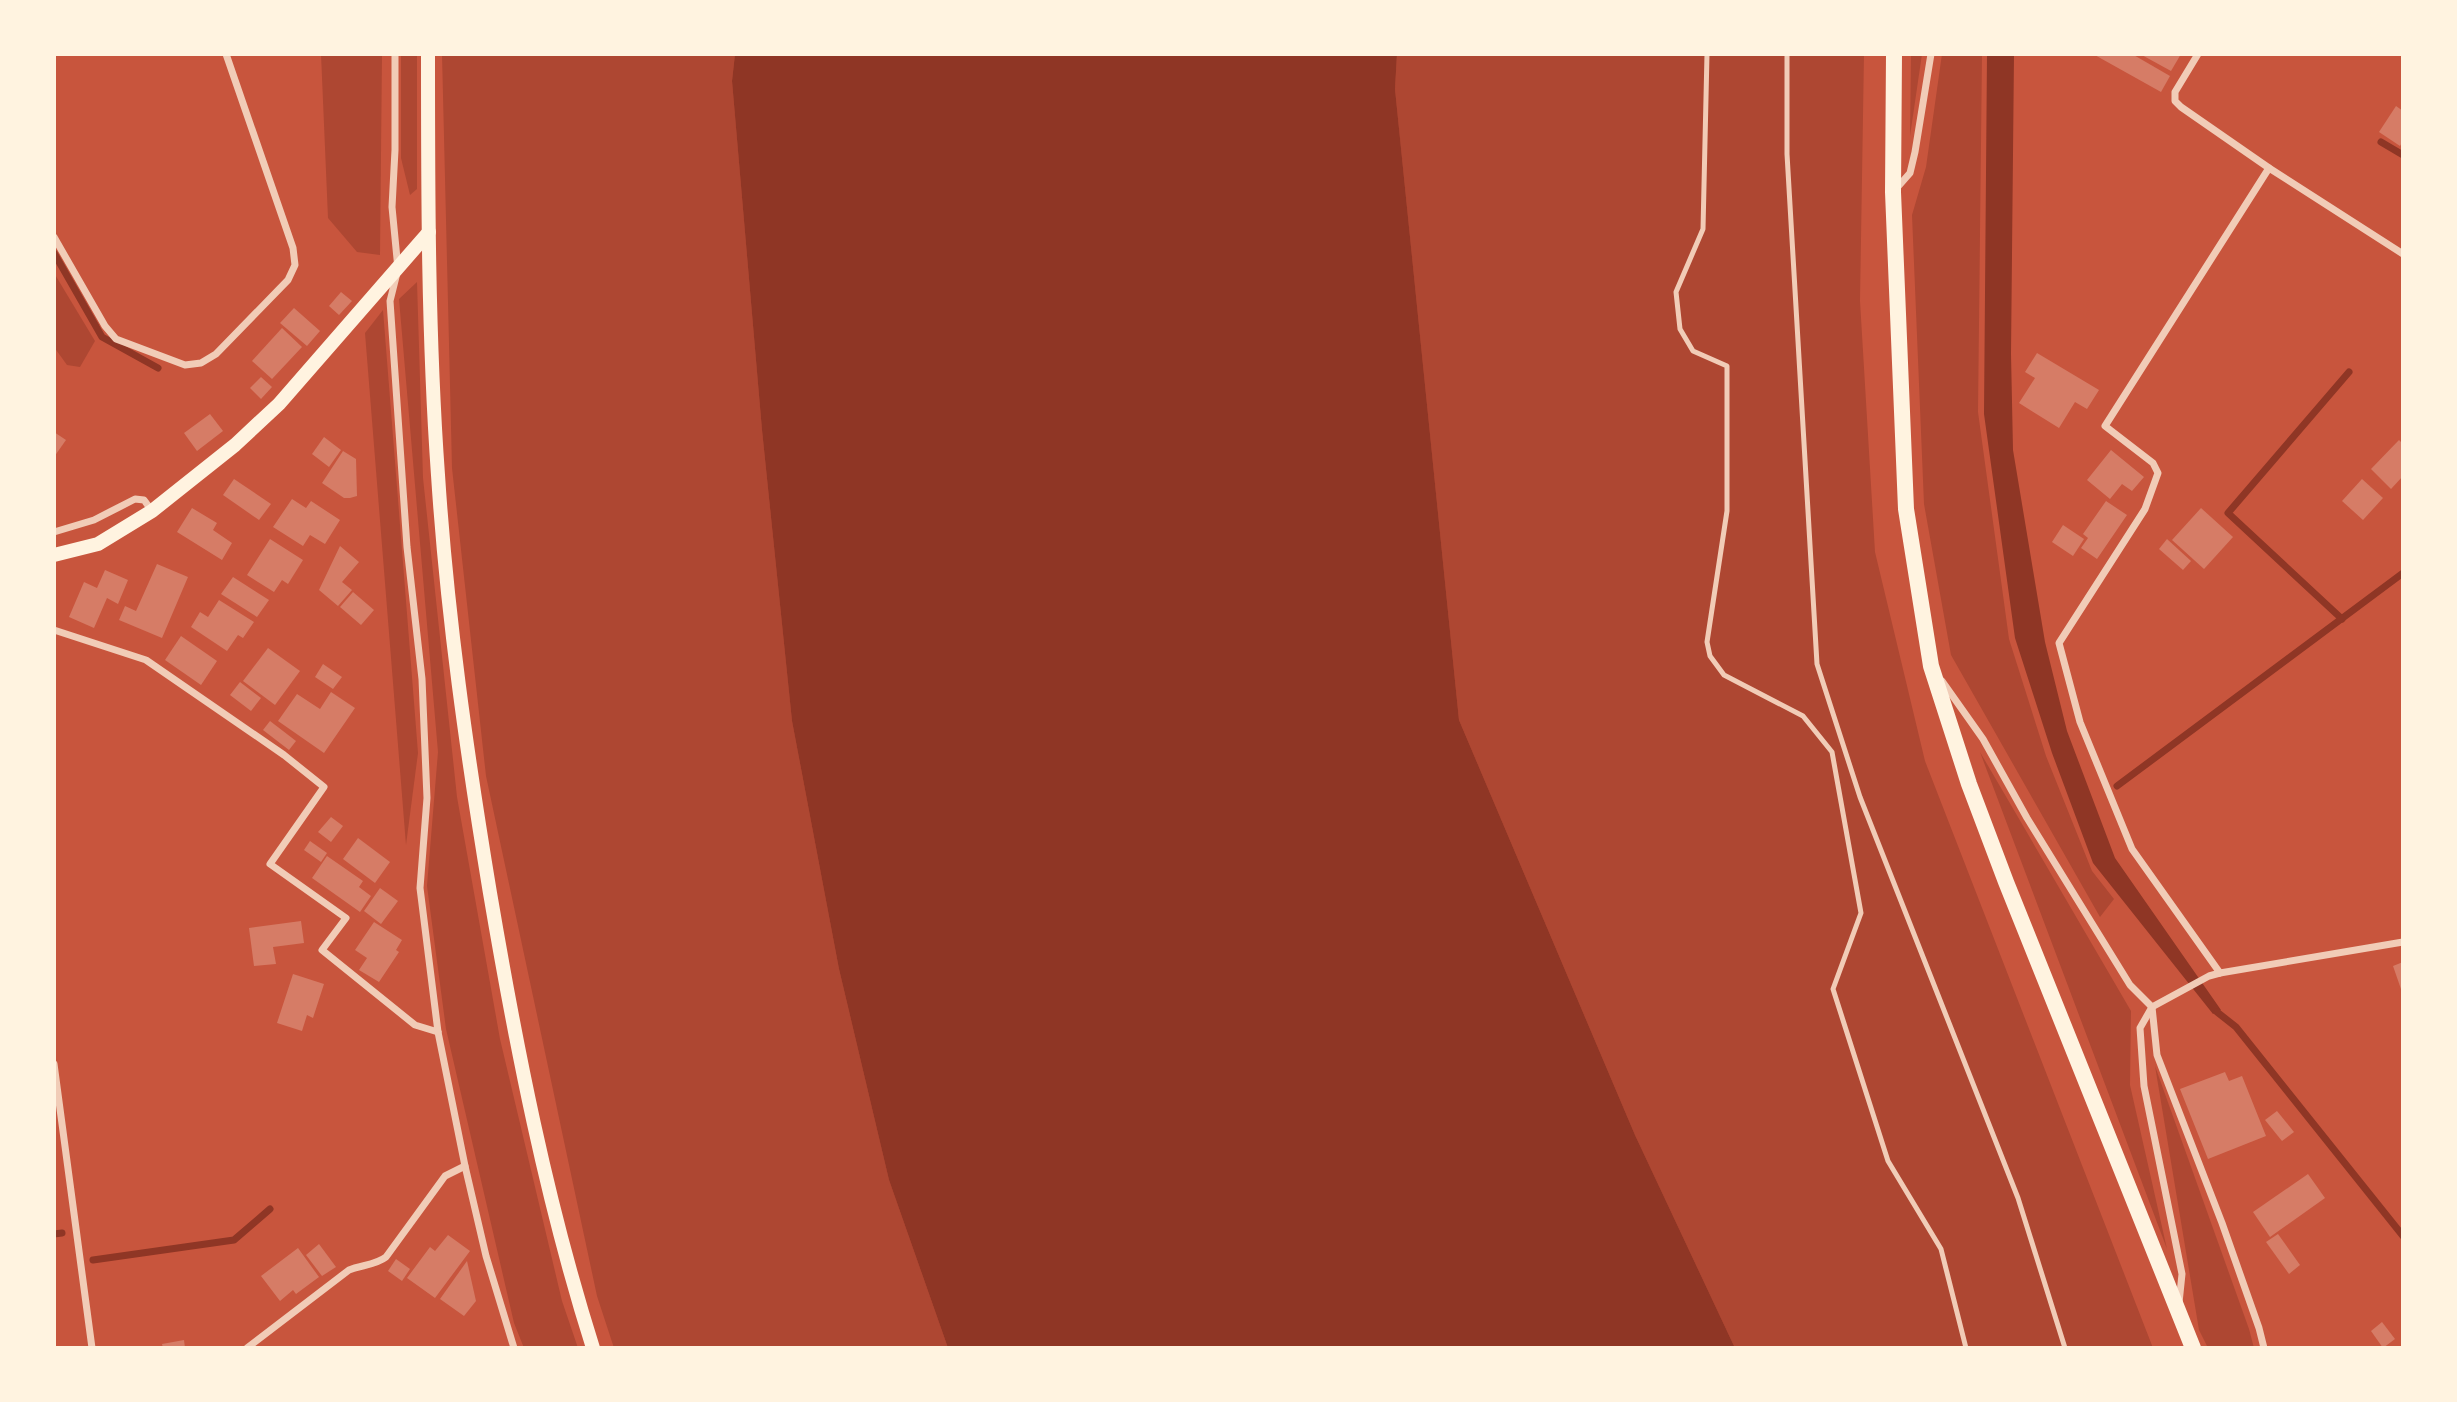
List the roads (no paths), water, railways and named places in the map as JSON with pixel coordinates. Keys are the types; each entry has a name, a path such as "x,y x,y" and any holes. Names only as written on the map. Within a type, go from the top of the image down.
{"main road":[{"path":"428,54 429,232 438,475 456,664 473,788 515,1037 576,1294 593,1348"},
{"path":"1894,54 1893,192 1906,509 1931,666 1969,784 2006,882 2193,1348"},
{"path":"54,555 98,544 152,511 235,445 279,404 429,232"}],"street":[{"path":"54,237 105,326 116,338 185,365 201,363 216,354 288,280 295,265 293,248 226,54"},
{"path":"395,54 392,207 398,269 390,301 407,547 422,679 427,797 420,888 438,1032 465,1166 486,1256 514,1348"},
{"path":"1893,192 1910,173 1931,54"},
{"path":"2197,54 2175,92 2175,101 2269,168 2403,254"},
{"path":"2220,973 2132,849 2080,722 2059,643 2146,509 2158,472 2153,463 2105,426 2269,168"},
{"path":"54,531 94,520 135,499 145,500 152,511"},
{"path":"54,630 146,660 284,755 324,786 270,864 346,918 322,950 415,1025 438,1032"},
{"path":"1931,666 1983,739 2027,818 2130,985 2152,1007 2157,1055 2222,1223 2259,1328 2263,1348"},
{"path":"2178,1315 2182,1274 2144,1086 2140,1028 2152,1007 2209,976 2220,973 2403,943"},
{"path":"54,1064 92,1348"},
{"path":"247,1348 349,1270 380,1262 386,1257 445,1176 465,1166"}],"lane":[{"path":"1707,54 1703,229 1676,292 1679,329 1693,351 1727,366 1727,511 1707,642 1710,656 1724,675 1803,716 1832,752 1861,913 1833,989 1888,1161 1941,1249 1966,1348"},
{"path":"1787,54 1787,154 1817,664 1860,797 2018,1198 2065,1348"}],"waterway":[{"path":"2381,142 2403,155"},
{"path":"54,253 102,337 158,368"},
{"path":"2342,619 2228,513 2349,372"},
{"path":"2117,786 2403,573"},
{"path":"2217,1012 2236,1027 2403,1236"},
{"path":"93,1260 234,1240 270,1209"},
{"path":"54,1234 62,1233"}]}
